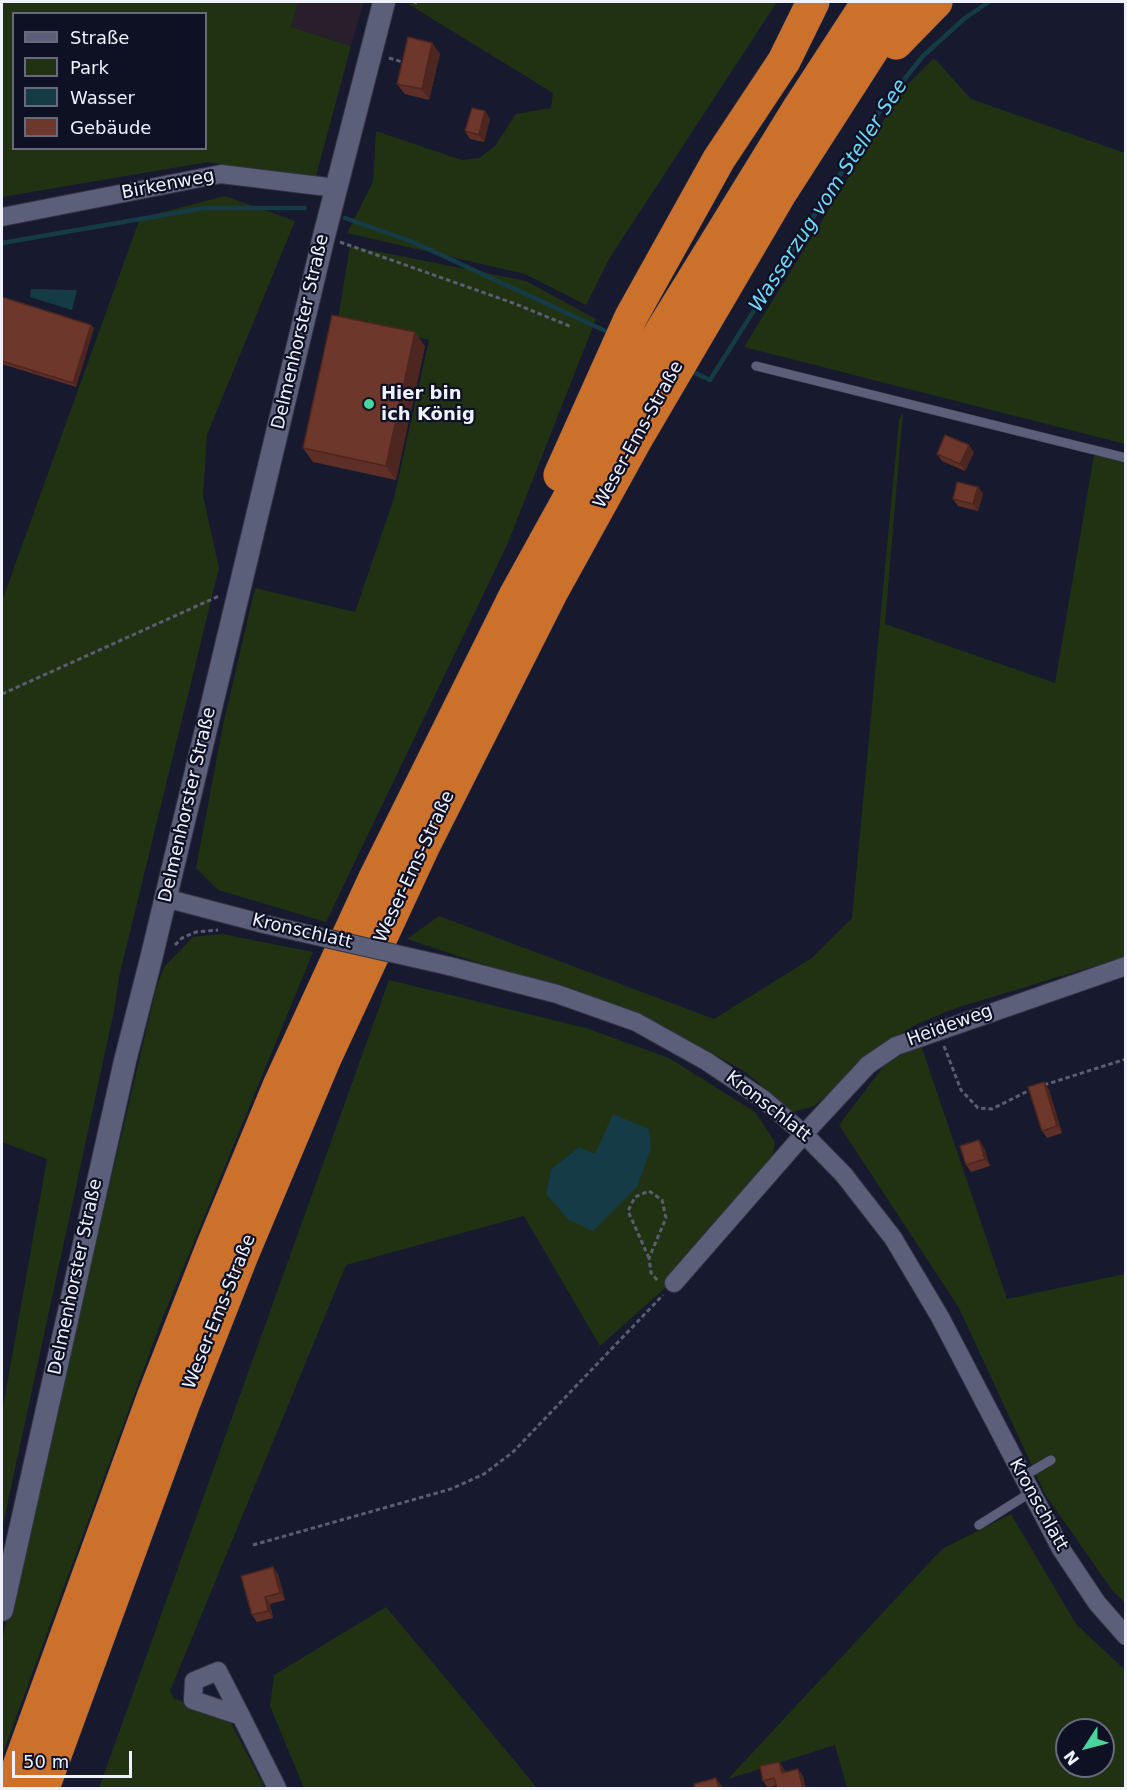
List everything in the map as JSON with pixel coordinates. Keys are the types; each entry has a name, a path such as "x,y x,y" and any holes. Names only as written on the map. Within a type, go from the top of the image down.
{"highway":[{"path":"641,351 719,159 784,61 813,2"},
{"name":"Weser-Ems-Straße","path":"675,340 799,108 868,2"},
{"name":"Weser-Ems-Straße","path":"12,1788 154,1395 279,1086 375,878 515,596 514,573 641,351 675,340 781,192 903,2"},
{"path":"851,82 936,2"},
{"name":"Weser-Ems-Straße","path":"43,1788 183,1405 325,1058 424,845 551,593 641,351"}],"street":[{"name":"Delmenhorster Straße","path":"2,1610 92,1200 324,236 384,2"},
{"name":"Birkenweg","path":"2,217 221,174 336,188"},
{"name":"Kronschlatt","path":"165,898 557,994 636,1022 706,1061 763,1099 804,1134 844,1175 893,1238 940,1317 1061,1549 1097,1603 1125,1636"},
{"name":"Heideweg","path":"674,1283 804,1134 868,1065 896,1046 1125,966"},
{"path":"241,1716 277,1788"}],"lane":[{"path":"756,366 1125,458"},
{"path":"979,1525 1026,1485 1051,1460"}],"path":[{"path":"324,236 513,303 572,327"},
{"path":"2,694 240,586"},
{"path":"152,955 166,958 182,938 196,932 222,930"},
{"path":"938,1030 961,1090 978,1108 992,1109 1022,1093 1125,1059"},
{"path":"649,1258 666,1218 662,1200 649,1191 635,1197 628,1210 649,1258 651,1273 660,1282 674,1283"},
{"path":"253,1545 451,1489 484,1473 521,1444 674,1283"}],"shaded area":[{"path":"298,2 364,2 351,46 291,27"}],"green space":[{"path":"2,2 298,2 291,27 351,46 316,176 292,177 208,162 2,197"},
{"path":"405,2 777,2 609,259 586,305 525,274 347,233 373,182 376,131 462,160 480,158 495,146 516,114 551,108 553,93"},
{"path":"934,58 971,99 1125,153 1125,444 744,347 903,89"},
{"path":"225,196 295,221 207,435 203,496 219,568 119,977 114,1011 2,1529 2,1413 47,1159 2,1142 2,601 140,218"},
{"path":"350,246 526,281 596,319 507,545 326,922 218,890 196,868 223,725 255,588 355,612 394,498 429,340 338,319"},
{"path":"903,412 885,624 1055,683 1094,455 1125,461 1125,957 956,1008 919,1023 893,1038 814,1106 793,1112 744,1071 653,1021 407,939 439,916 714,1019 812,958 852,918 899,420"},
{"path":"222,934 313,952 161,1322 2,1756 2,1639 156,989 164,967 193,937"},
{"path":"389,980 586,1028 669,1058 755,1112 775,1142 772,1160 664,1289 600,1346 524,1216 346,1265 170,1691 174,1698 231,1723 265,1788 99,1788","holes":["579,1147 595,1155 546,1194 551,1169"]},
{"path":"921,1045 1007,1299 1125,1274 1125,1603 1112,1590 1045,1494 959,1308 839,1125 886,1063"},
{"path":"1011,1514 1076,1624 1125,1670 1125,1788 847,1788 835,1745 728,1779 942,1549"},
{"path":"386,1607 537,1788 304,1788 270,1706 274,1675"}],"water":[{"path":"31,289 77,290 72,310 30,297"},
{"path":"613,1114 649,1129 651,1148 637,1187 593,1231 569,1220 546,1194 551,1169 579,1147 595,1154"}],"building":[{"path":"408,37 432,43 422,89 397,84"},
{"path":"472,108 485,111 479,135 465,131"},
{"path":"2,297 91,325 73,383 2,361"},
{"name":"Hier bin ich König","path":"332,315 415,332 386,466 303,448"},
{"path":"945,435 969,445 960,464 937,454"},
{"path":"957,482 978,487 973,504 953,499"},
{"path":"1044,1082 1057,1126 1042,1131 1028,1087"},
{"path":"979,1140 985,1159 966,1165 960,1146"},
{"path":"273,1567 280,1593 265,1597 268,1611 252,1615 241,1576"},
{"path":"779,1762 782,1773 798,1769 803,1788 777,1788 774,1778 763,1781 760,1766"},
{"path":"716,1778 719,1788 695,1788 694,1784"}],"waterway":[{"name":"Wasserzug vom Steller See","path":"691,371 710,380 884,105 923,56 965,18 989,2"},
{"path":"2,243 204,208 305,208"},
{"path":"345,218 413,242 610,333"}],"place":[{"name":"Hier bin ich König","path":"369,404"}]}
